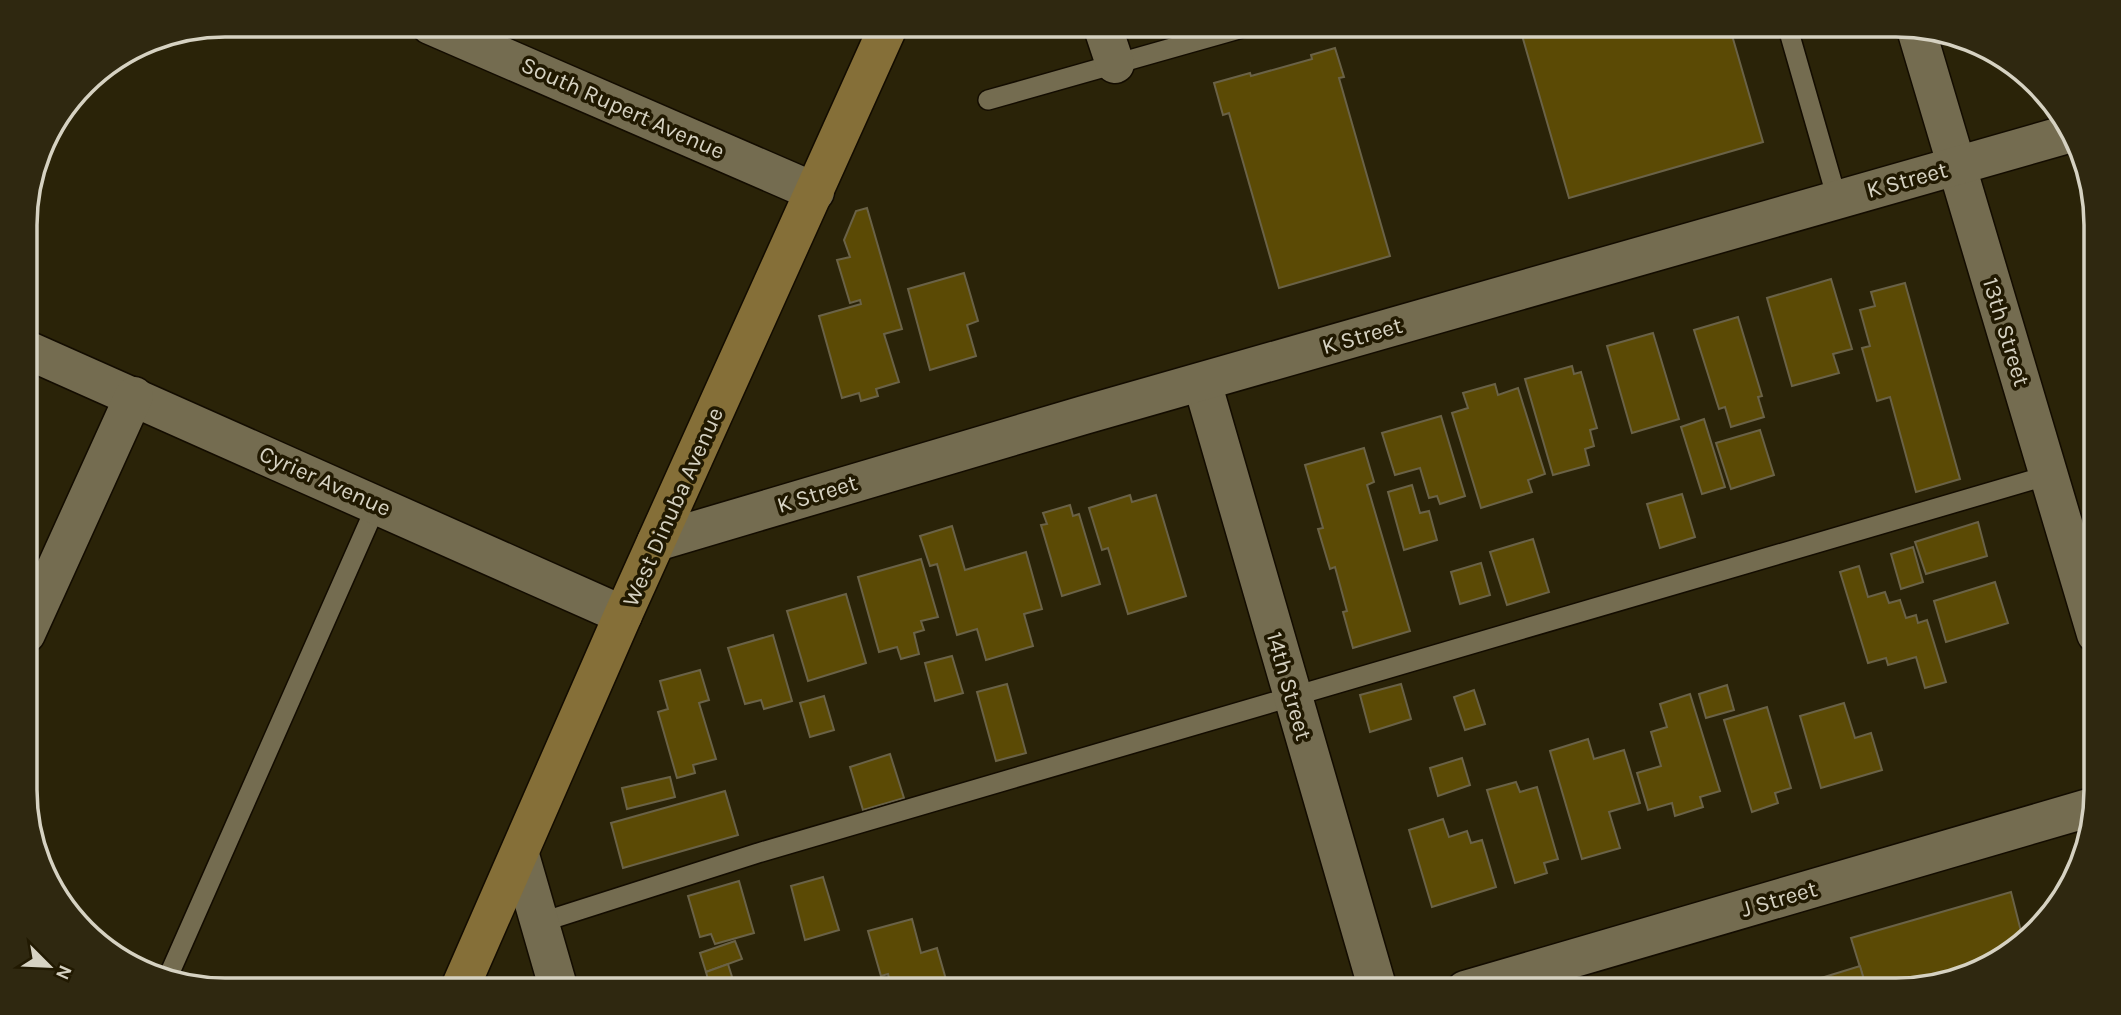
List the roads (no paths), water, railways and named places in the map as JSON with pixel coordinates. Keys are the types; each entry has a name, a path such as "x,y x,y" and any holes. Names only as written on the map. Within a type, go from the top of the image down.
{"street":[{"name":"South Rupert Avenue","path":"460,37 815,192"},
{"name":"West Dinuba Avenue","path":"464,978 623,615 883,37"},
{"path":"1106,37 1115,64"},
{"name":"13th Street","path":"1919,38 2084,593"},
{"name":"K Street","path":"656,542 1202,382 2061,136"},
{"name":"Cyrier Avenue","path":"37,354 623,615"},
{"name":"14th Street","path":"1202,382 1374,978"},
{"path":"37,610 134,396"},
{"name":"J Street","path":"1506,978 2083,810"},
{"path":"520,855 555,978"}],"lane":[{"path":"988,100 1209,37"},
{"path":"1791,37 1837,199"},
{"path":"539,923 758,853 2049,475"},
{"path":"171,970 377,504"}]}
